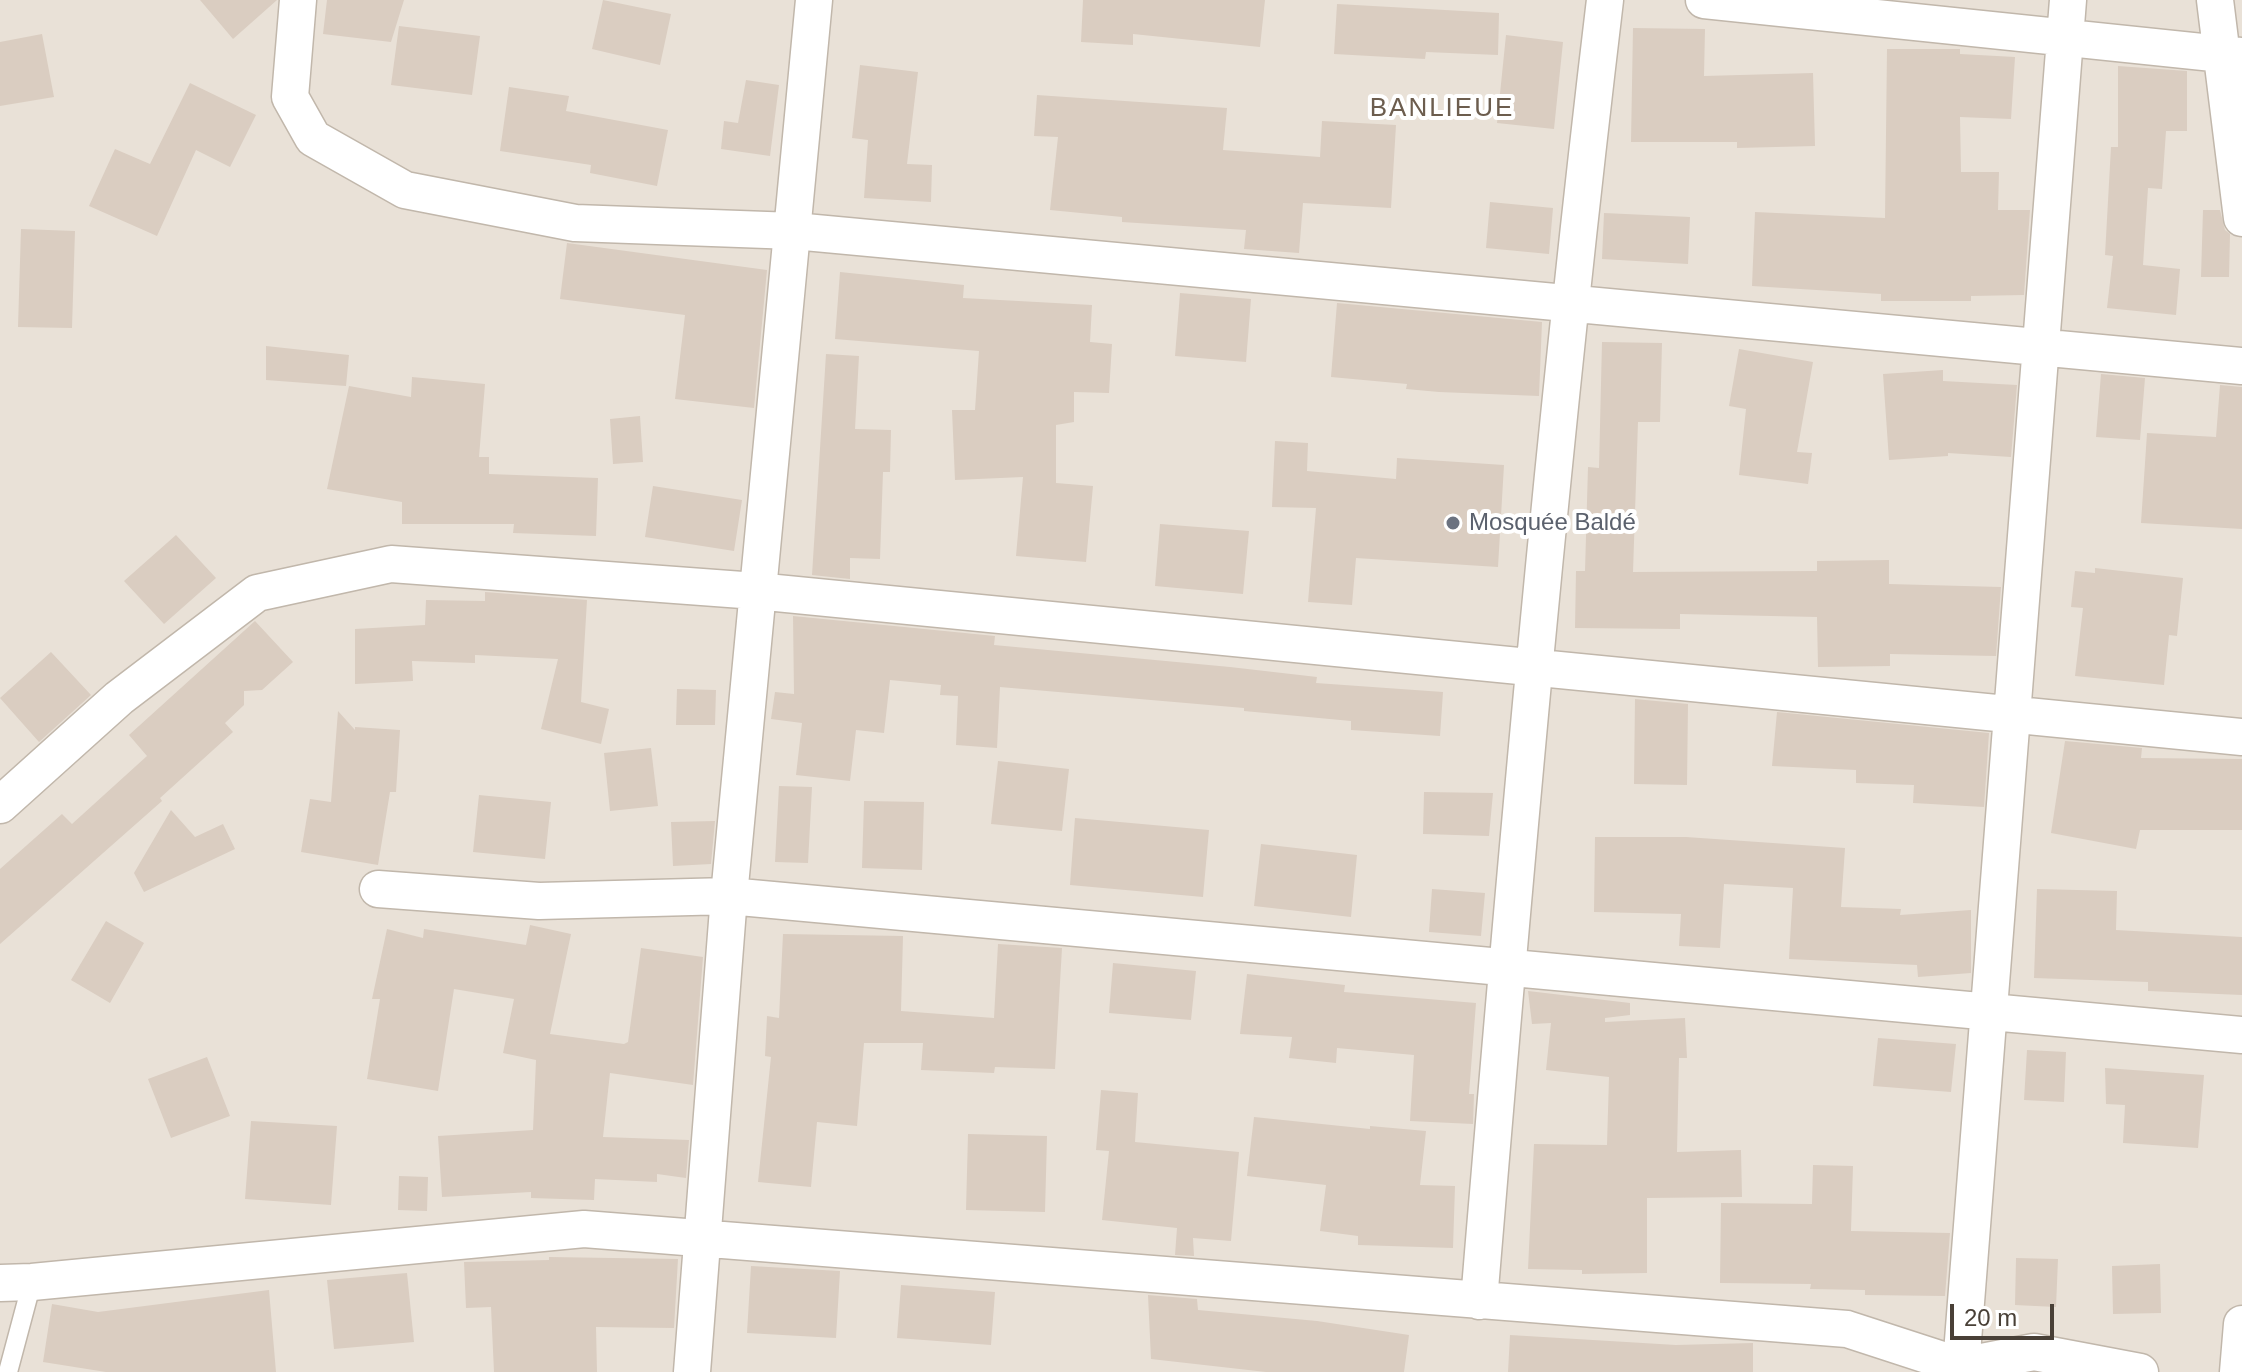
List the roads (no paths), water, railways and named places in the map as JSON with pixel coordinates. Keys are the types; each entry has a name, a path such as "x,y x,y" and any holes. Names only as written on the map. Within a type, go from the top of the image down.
{"street":[{"path":"298,0 290,97 313,138 405,190 575,223 794,231 2242,366"},
{"path":"692,1372 756,591 794,231 814,0"},
{"path":"1479,1301 1533,668 1568,303 1605,0"},
{"path":"1704,0 2233,55"},
{"path":"1964,1369 1988,1010 2068,0"},
{"path":"2215,0 2233,55 2242,218"},
{"path":"0,805 119,698 257,593 391,564 756,591 2242,737"},
{"path":"378,889 539,901 729,896 2242,1035"},
{"path":"16,1282 584,1229 1847,1329 1964,1369 2034,1352 2140,1372"},
{"path":"2238,1372 2242,1324"}],"lane":[{"path":"8,1372 16,1282"}],"place":[{"name":"Mosquée Baldé","path":"1453,523"}],"district":[{"name":"BANLIEUE","path":"1442,109"}]}
